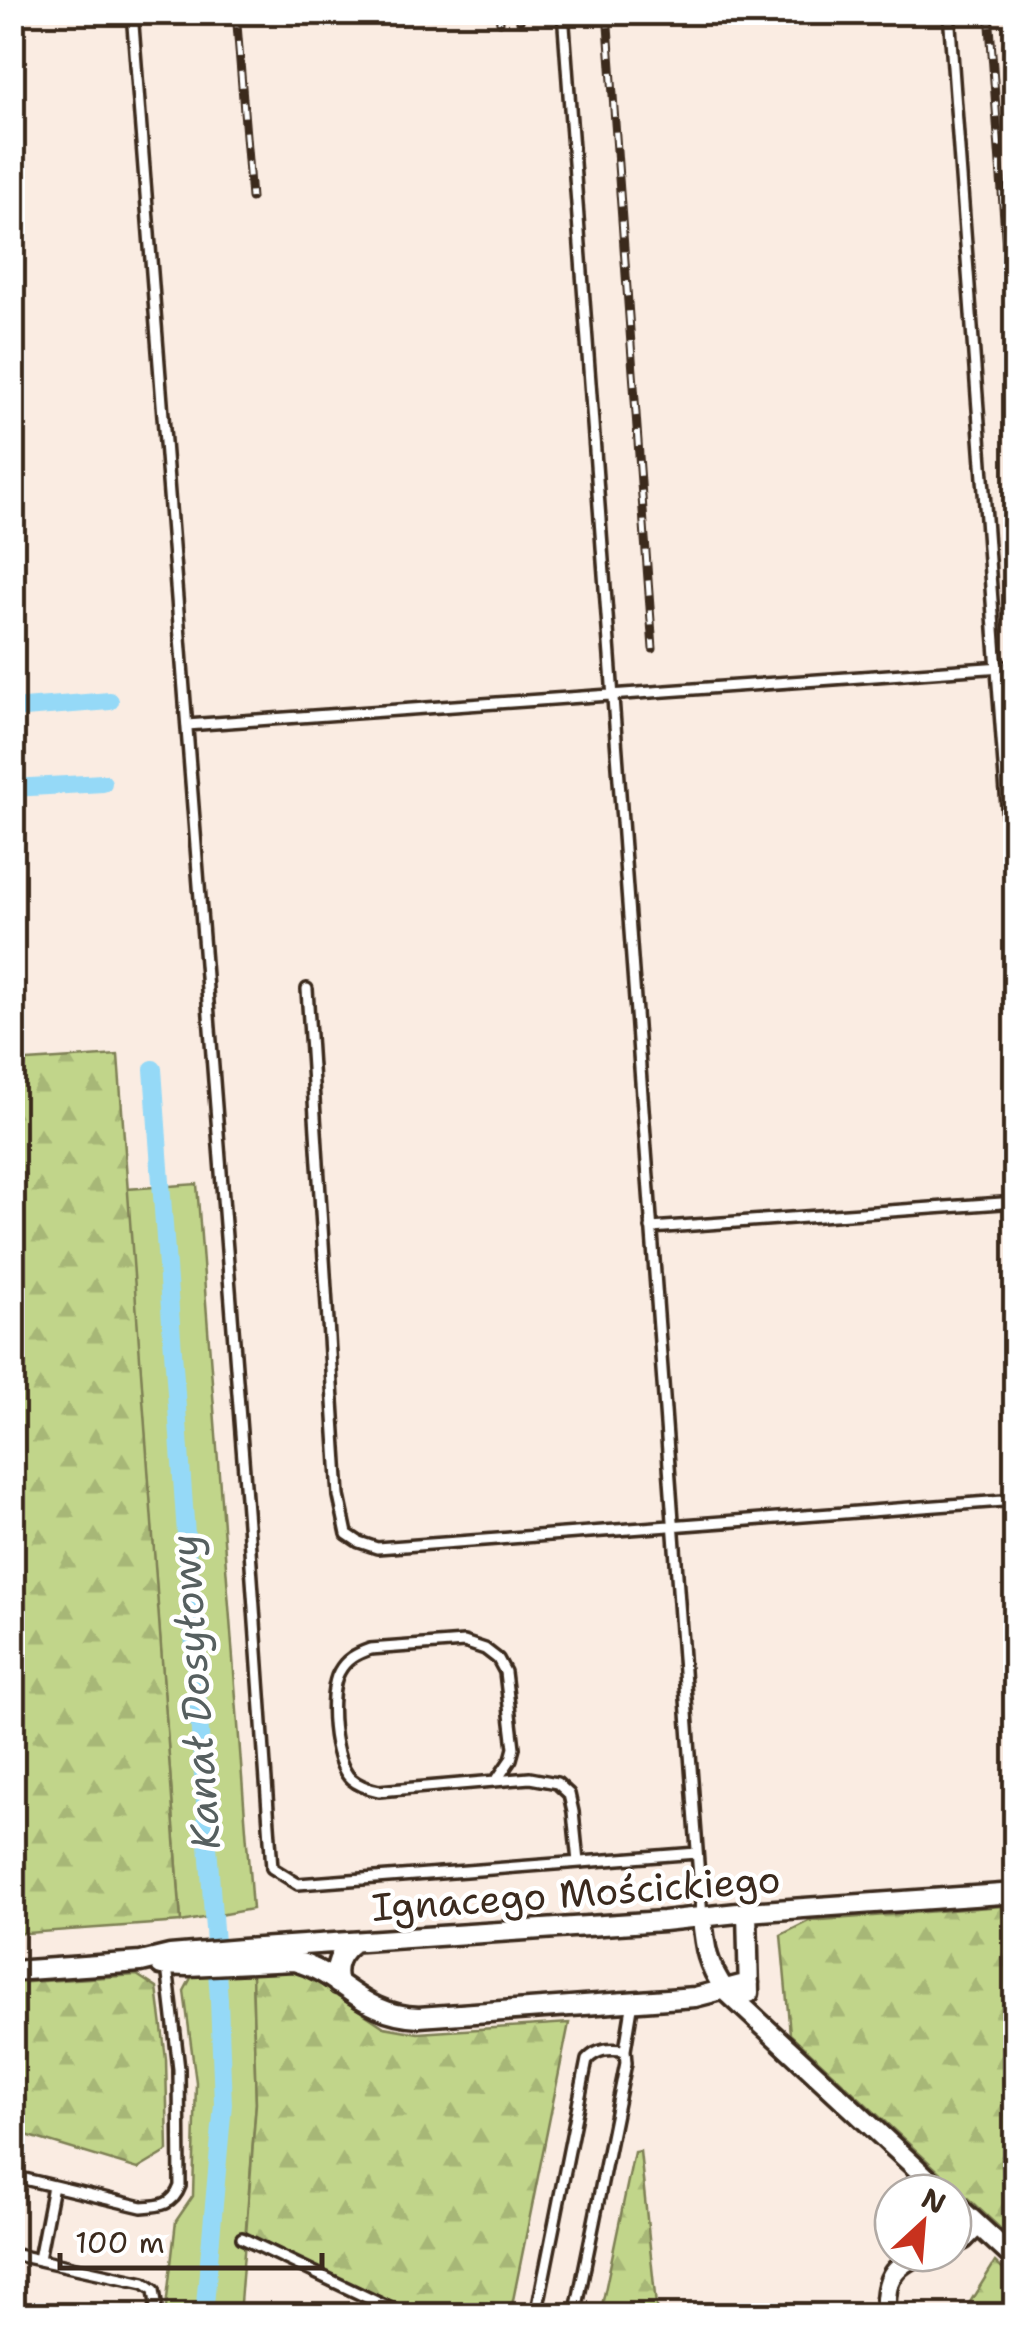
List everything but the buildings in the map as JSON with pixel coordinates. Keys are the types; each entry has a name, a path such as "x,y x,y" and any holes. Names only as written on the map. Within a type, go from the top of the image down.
{"street":[{"name":"Ignacego Mościckiego","path":"12,1971 1016,1893"},
{"path":"747,1912 750,2013"},
{"path":"702,1918 711,1970 725,1990 922,2173"},
{"path":"338,1984 336,1966 354,1942"},
{"name":"Ignacego Mościckiego","path":"242,1956 306,1964 381,2011 408,2016 695,1997 749,1982"},
{"name":"Ignacego Mościckiego","path":"141,1962 167,1966 188,1960"},
{"path":"973,2220 1016,2260"},
{"path":"973,2230 978,2225"},
{"path":"886,2316 885,2297 893,2273"}],"lane":[{"path":"132,12 272,1868 298,1884 697,1853"},
{"path":"563,12 702,1918"},
{"path":"949,12 1016,930"},
{"path":"187,725 1016,666"},
{"path":"308,988 339,1496 347,1534 377,1548 1016,1500"},
{"path":"651,1228 1016,1202"},
{"path":"496,1781 511,1760 514,1748 505,1672 486,1649 464,1642 370,1649 345,1663 333,1688 336,1740 338,1758 353,1782 380,1791 496,1781 530,1778 556,1783 569,1794 578,1862"},
{"path":"12,2176 142,2207 166,2205 178,2193 179,2069 167,1966"},
{"path":"575,2316 626,2063 633,2001"},
{"path":"536,2316 587,2060 604,2049 625,2050"},
{"path":"38,2260 53,2186"},
{"path":"242,2238 406,2316"},
{"path":"12,2254 151,2286 156,2296 154,2316"}],"green space":[{"path":"118,1055 181,1922 13,1934 13,1062"},
{"path":"197,1184 252,1909 181,1922 127,1189"},
{"path":"1016,1905 1015,2242 973,2203 973,2173 940,2173 790,2034 781,1935 809,1921"},
{"path":"274,1967 300,1971 384,2027 418,2033 569,2023 510,2315 417,2315 246,2235 256,2103 252,1973"},
{"path":"252,1973 256,2103 239,2315 165,2316 176,2221 193,2196 196,2082 184,1991 192,1976"},
{"path":"137,1975 157,1988 166,2059 168,2151 138,2169 13,2131 13,1983"},
{"path":"640,2151 657,2315 600,2315 634,2152"},
{"path":"995,2262 1015,2281 1015,2315 962,2315"}],"waterway":[{"path":"12,709 110,701"},
{"name":"Kanał Dosyłowy","path":"12,788 103,783"},
{"name":"Kanał Dosyłowy","path":"153,1069 219,2000 223,2104 204,2316"}],"railway":[{"path":"236,12 251,198"},
{"path":"499,12 500,22"},
{"path":"519,12 520,21"},
{"path":"607,12 653,649"},
{"path":"989,12 1016,385"},
{"path":"1007,72 1016,166"}]}
